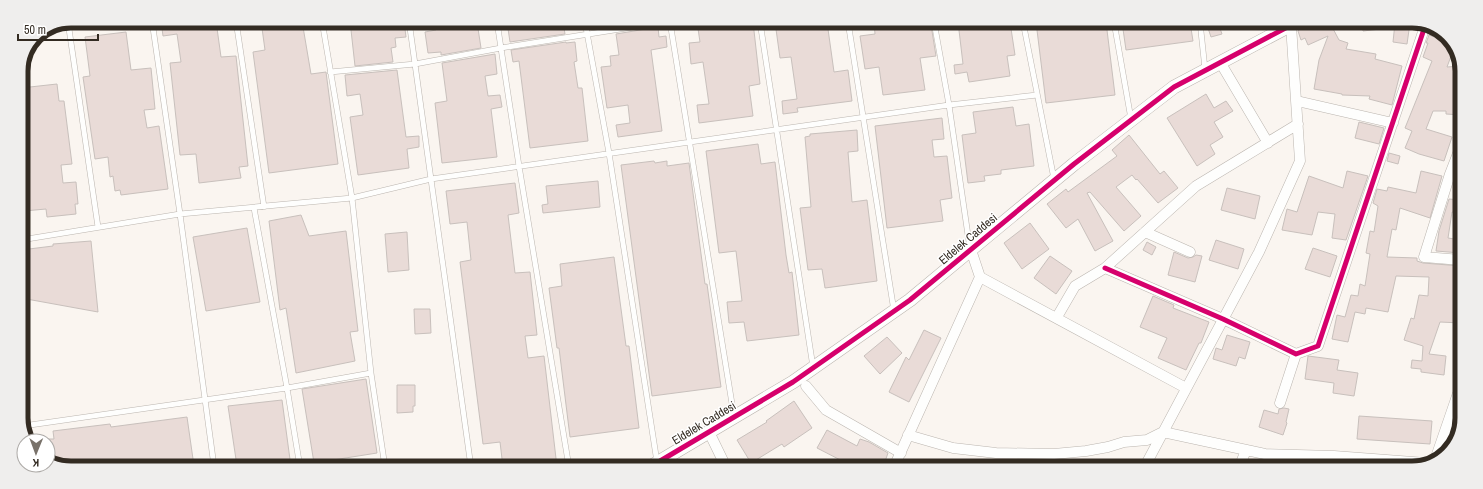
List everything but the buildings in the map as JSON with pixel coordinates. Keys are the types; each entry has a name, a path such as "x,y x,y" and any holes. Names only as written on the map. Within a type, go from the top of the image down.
{"main road":[{"path":"1442,448 1455,410"}],"street":[{"name":"Eldelek Caddesi","path":"660,461 793,382 894,312 1054,180 1174,86 1285,28"},
{"path":"1148,461 1259,252 1300,161 1293,28"},
{"path":"1105,268 1223,319 1296,354 1318,346 1424,29"},
{"path":"1220,62 1268,143"},
{"path":"1296,101 1393,123"},
{"path":"1057,317 1075,286 1105,268 1196,186 1298,124"},
{"path":"1455,161 1424,257 1455,260"},
{"path":"1145,232 1190,252"},
{"path":"897,461 980,277 971,250"},
{"path":"980,277 1057,317 1186,388"},
{"path":"1280,403 1296,354"},
{"path":"806,386 826,410 901,452"},
{"path":"709,432 723,461"},
{"path":"908,435 952,448 996,453 1054,454 1086,451 1124,442 1146,440 1163,432 1265,454 1286,461"},
{"path":"1242,461 1246,450"},
{"path":"1265,454 1334,456 1400,461"},
{"path":"1332,461 1334,456"}],"lane":[{"path":"69,28 98,228"},
{"path":"153,28 213,461"},
{"path":"237,28 264,207"},
{"path":"323,28 352,198 371,373 384,461"},
{"path":"410,28 470,461"},
{"path":"498,28 519,166 568,461"},
{"path":"586,28 609,153 652,461"},
{"path":"330,72 415,64 501,48 628,28"},
{"path":"671,28 734,417"},
{"path":"761,28 813,368"},
{"path":"849,28 894,312"},
{"path":"935,28 949,105 971,250"},
{"path":"1024,28 1054,180"},
{"path":"1115,28 1131,120"},
{"path":"1201,28 1206,70"},
{"path":"28,239 180,214 352,198 432,179 862,117 1037,95"},
{"path":"254,208 299,461"},
{"path":"29,425 287,388 371,373"}],"cycle path":[{"path":"660,461 793,382 910,300 1074,164 1174,87 1286,28"},
{"path":"1105,268 1223,319 1296,354 1318,346 1424,29"}]}
